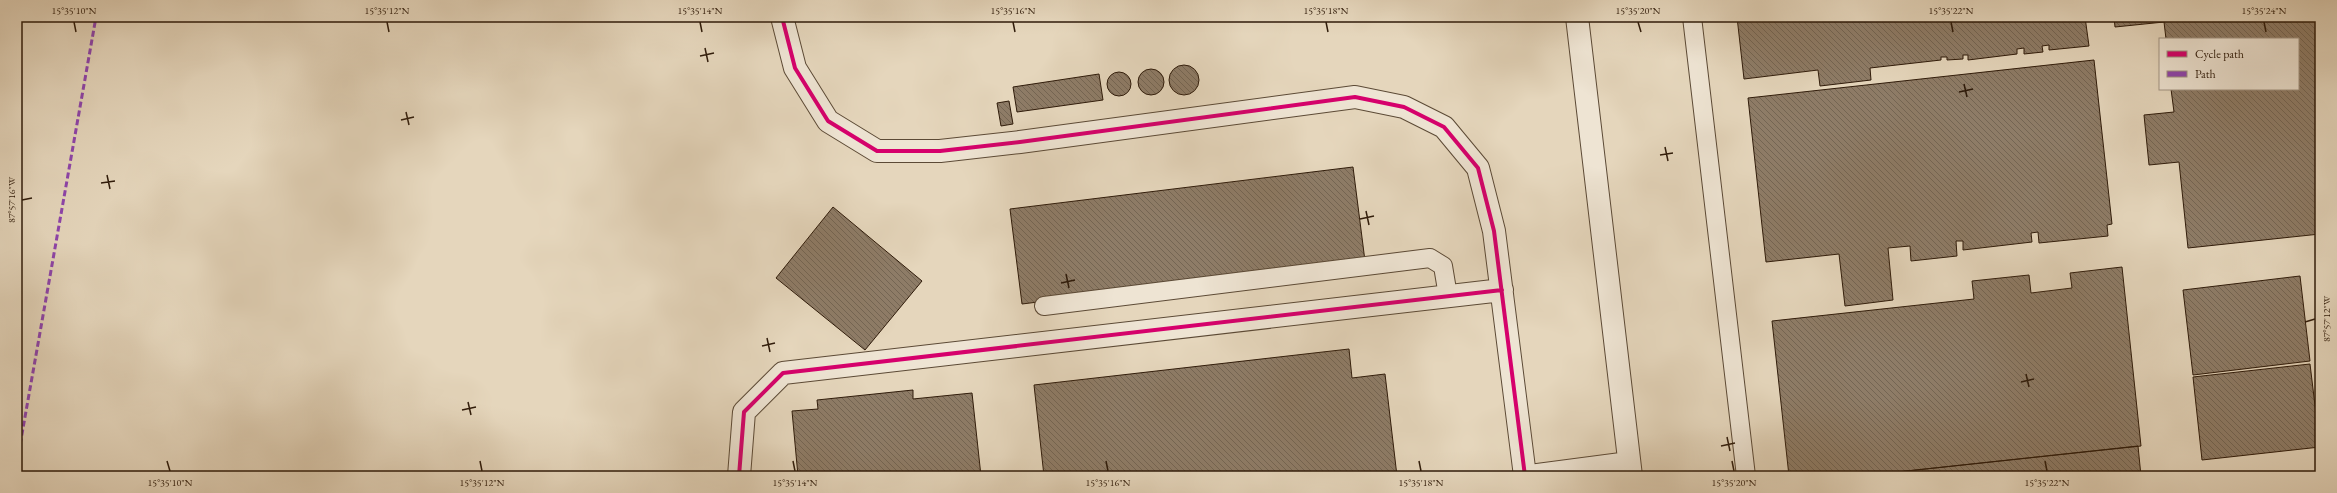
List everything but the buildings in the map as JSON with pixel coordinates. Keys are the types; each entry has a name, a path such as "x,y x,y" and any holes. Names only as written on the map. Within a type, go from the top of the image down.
{"street":[{"path":"782,17 794,68 828,121 877,151 940,151 1020,142 1355,97 1404,107 1444,127 1478,168 1494,231 1525,476"},
{"path":"1530,476 1630,469 1577,17"},
{"path":"739,476 744,412 783,373 1502,290"}],"lane":[{"path":"1692,17 1746,476"},
{"path":"1044,306 1430,258 1443,266 1448,296"}],"marked path":[{"path":"17,462 96,17"}],"cycle path":[{"path":"782,17 795,68 828,121 877,151 940,151 1020,142 1355,97 1404,107 1444,127 1478,168 1494,231 1525,476"},
{"path":"739,476 744,412 783,373 1502,290"}]}
